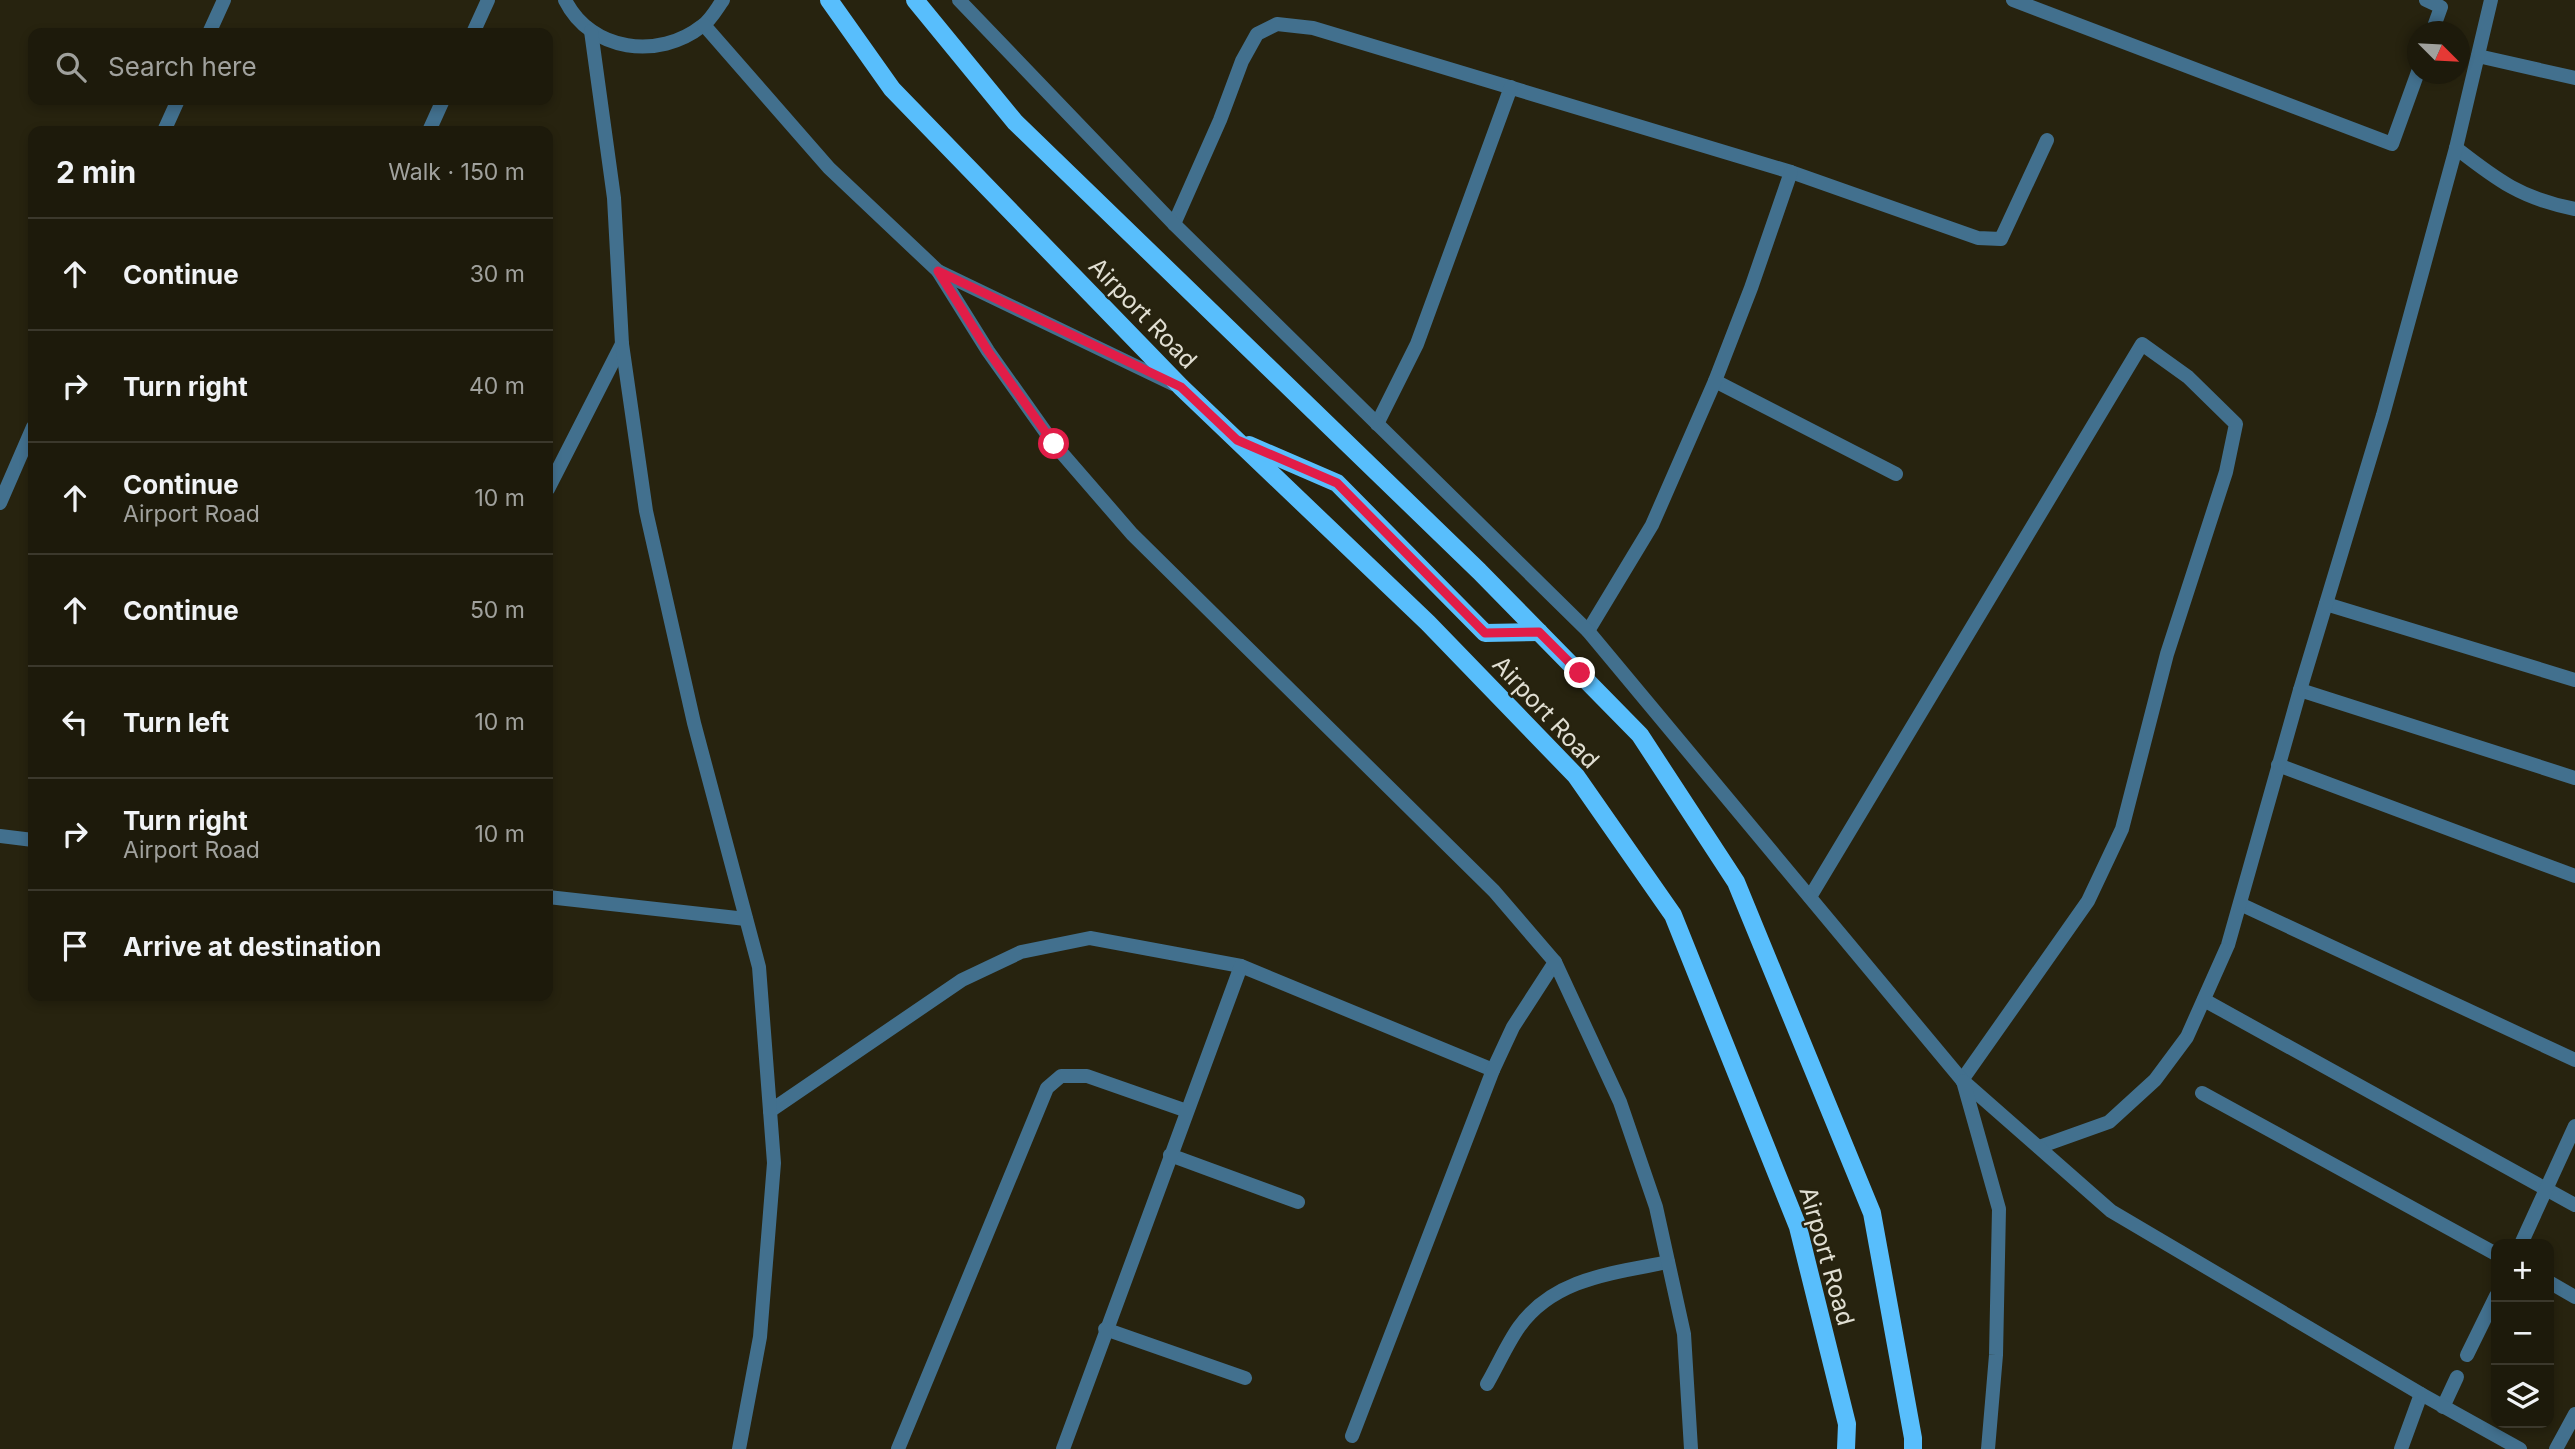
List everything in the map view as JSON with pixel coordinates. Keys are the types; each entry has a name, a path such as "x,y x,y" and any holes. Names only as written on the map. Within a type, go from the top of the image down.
{"main road":[{"name":"Airport Road","path":"829,0 892,89 1181,387 1428,623 1576,776 1673,915 1798,1227 1847,1424 1846,1449"},
{"name":"Airport Road","path":"915,0 1015,122 1479,571 1640,735 1736,882 1872,1213 1913,1449"},
{"path":"1237,440 1337,483 1485,633 1539,632"}],"street":[{"path":"211,28 224,0"},
{"path":"475,28 488,0"},
{"path":"565,0 571,11 591,31 616,44 647,48 677,41 704,25 723,0"},
{"path":"959,0 1174,225 1588,631 1962,1080 2111,1211 2443,1407 2520,1449"},
{"path":"2013,0 2392,144 2413,84"},
{"path":"2426,0 2441,7 2436,21"},
{"path":"2039,1147 2109,1122 2155,1080 2187,1037 2228,945 2278,765 2383,415 2456,148 2491,0"},
{"path":"1174,225 1220,120 1242,61 1257,34 1277,24 1313,28 1791,172 1978,238 2001,239 2047,140"},
{"path":"704,25 829,168 938,271 988,351 1054,444 1132,534 1494,891 1555,962 1620,1102 1656,1207 1684,1334 1691,1449"},
{"path":"591,31 614,198 622,344 646,511 694,723 759,967 774,1163 760,1337 739,1449"},
{"path":"2478,56 2575,78"},
{"path":"1377,424 1417,344 1511,88"},
{"path":"166,126 176,105"},
{"path":"431,126 441,105"},
{"path":"2456,148 2502,183 2549,204 2575,209"},
{"path":"1588,631 1652,525 1715,381 1791,172"},
{"path":"938,271 1181,387"},
{"path":"553,479 622,344"},
{"path":"1810,897 2142,344 2188,377 2236,424 2226,472 2167,654 2122,829 2088,901 1962,1080"},
{"path":"1715,381 1896,474"},
{"path":"0,503 28,439"},
{"path":"2326,604 2575,680"},
{"path":"2300,690 2575,778"},
{"path":"2278,765 2575,876"},
{"path":"0,836 28,839"},
{"path":"553,898 746,919"},
{"path":"2240,904 2575,1060"},
{"path":"770,1111 962,980 1021,952 1090,938 1241,966 1493,1070"},
{"path":"1352,1436 1493,1070 1513,1027 1555,962"},
{"path":"1063,1449 1241,966"},
{"path":"2204,999 2575,1205"},
{"path":"898,1449 1046,1088 1061,1076 1087,1076 1187,1111"},
{"path":"1962,1080 1999,1209 1996,1354 1987,1449"},
{"path":"2202,1093 2491,1251"},
{"path":"2523,1239 2575,1126"},
{"path":"1170,1155 1298,1202"},
{"path":"1487,1384 1519,1326 1547,1299 1580,1280 1668,1262"},
{"path":"2554,1285 2575,1297"},
{"path":"2467,1355 2493,1302"},
{"path":"1105,1329 1245,1378"},
{"path":"2443,1407 2457,1377"},
{"path":"2401,1449 2421,1394"},
{"path":"2556,1449 2575,1414"}],"route":[{"path":"1054,444 988,351 938,271 1181,387 1237,440 1337,483 1485,633 1539,632 1580,673"}]}
